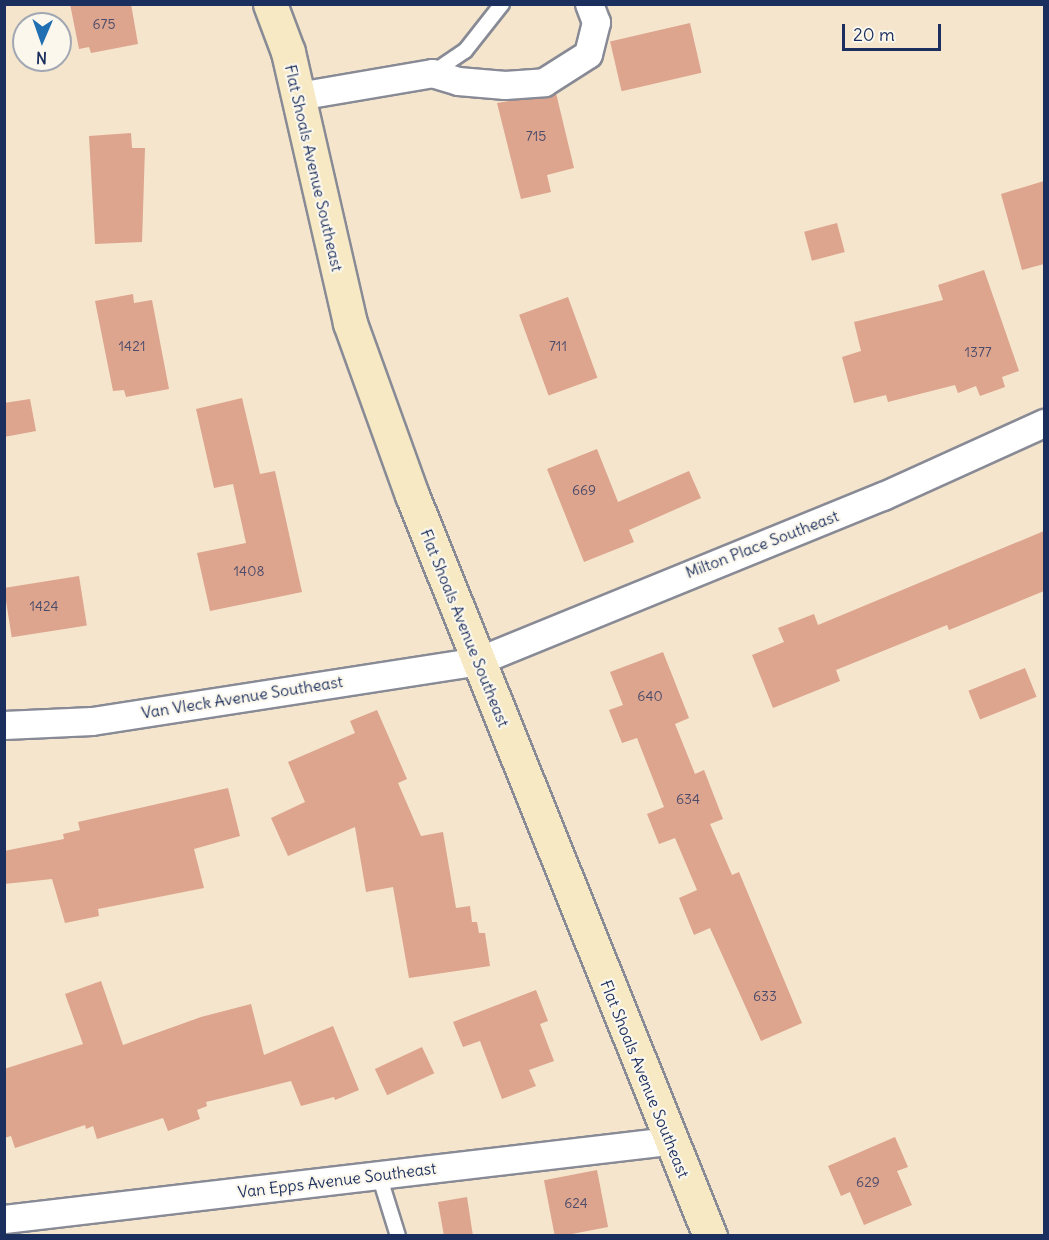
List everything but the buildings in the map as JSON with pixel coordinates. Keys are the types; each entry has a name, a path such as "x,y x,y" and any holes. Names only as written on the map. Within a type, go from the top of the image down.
{"street":[{"name":"Flat Shoals Avenue Southeast","path":"270,4 288,52 350,323 412,495 669,1141 710,1236"},
{"path":"298,96 432,73 458,81 493,84 544,81 588,54 596,22 589,4"},
{"name":"Milton Place Southeast","path":"478,661 883,496 1044,423"},
{"name":"Van Vleck Avenue Southeast","path":"4,725 92,721 478,661"},
{"name":"Van Epps Avenue Southeast","path":"4,1219 669,1141"}],"lane":[{"path":"432,73 465,51 502,4"},
{"path":"379,1175 398,1236"}]}
